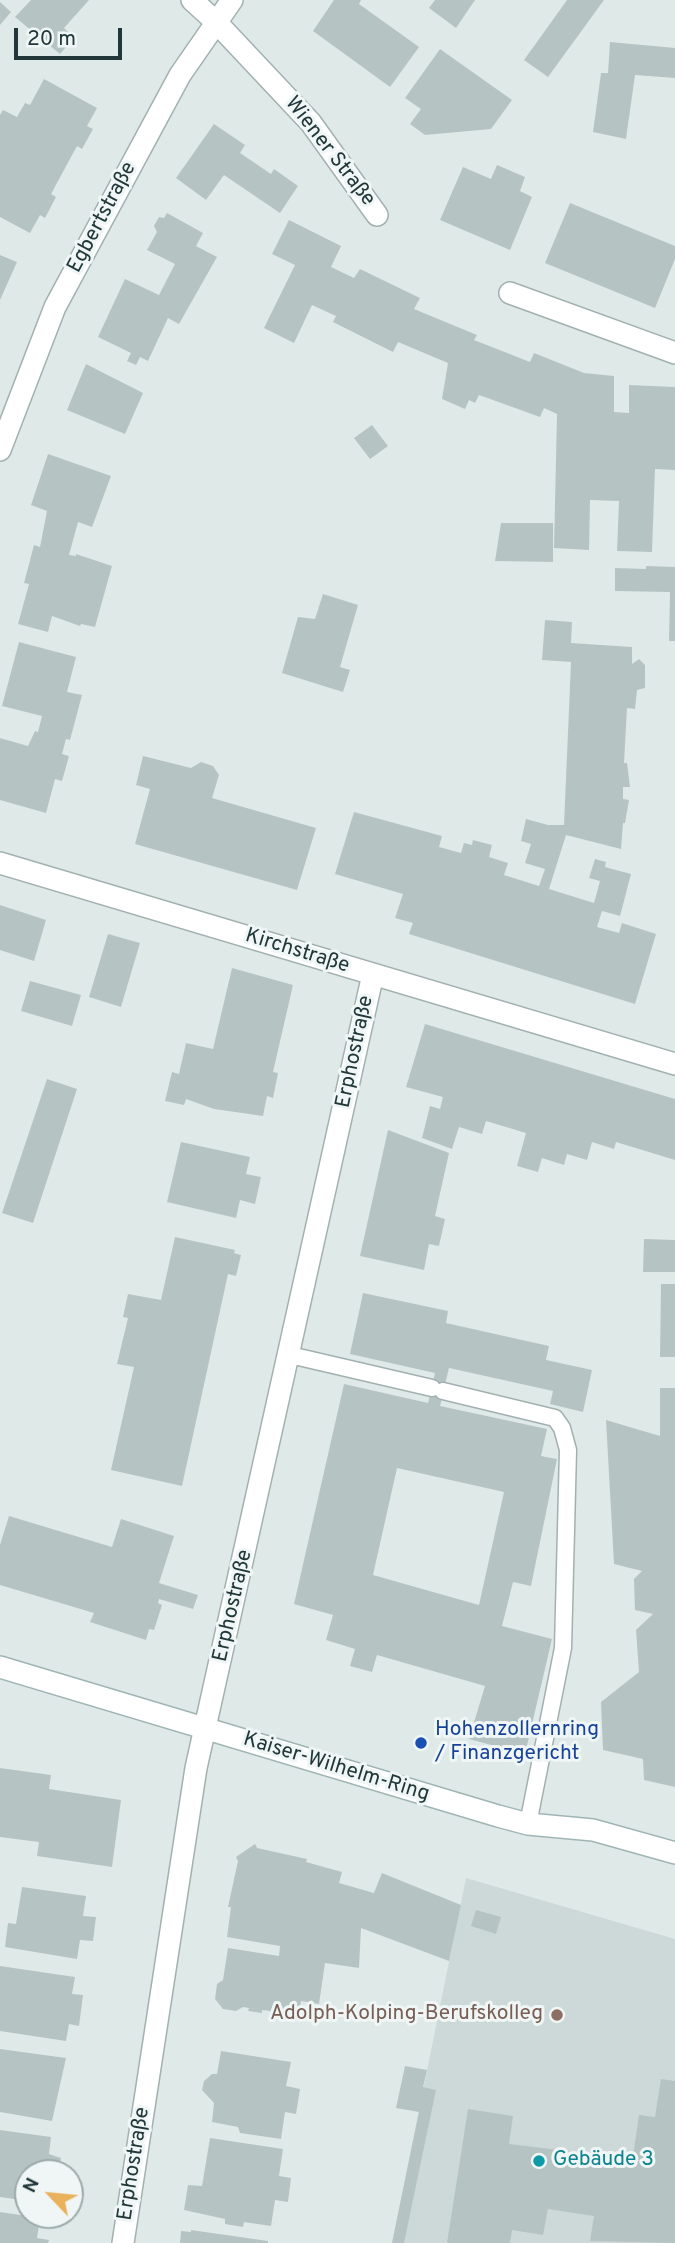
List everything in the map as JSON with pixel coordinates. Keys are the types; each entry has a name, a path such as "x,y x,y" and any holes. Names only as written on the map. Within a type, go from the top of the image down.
{"street":[{"name":"Wiener Straße","path":"192,0 311,123 377,215"},
{"name":"Egbertstraße","path":"0,450 55,307 180,75 232,0"},
{"path":"510,293 675,353"},
{"name":"Kirchstraße","path":"0,863 675,1064"},
{"name":"Erphostraße","path":"123,2243 196,1768 373,974"},
{"name":"Kaiser-Wilhelm-Ring","path":"0,1667 528,1824 593,1830 675,1853"}],"lane":[{"path":"290,1355 555,1418 562,1428 568,1450 564,1648 528,1824"}],"shaded area":[{"name":"Adolph-Kolping-Berufskolleg","path":"466,1878 675,1939 675,2243 392,2243"}],"building":[{"path":"31,0 89,0 64,28 74,38 60,54 15,17"},
{"path":"334,0 361,0 359,4 419,47 390,87 313,31"},
{"path":"435,0 475,0 456,28 429,8"},
{"path":"567,0 604,0 548,77 524,60"},
{"path":"0,2 11,12 0,25"},
{"path":"610,42 675,48 675,78 635,75 626,139 593,132 601,73 608,73"},
{"path":"440,49 512,100 491,129 425,135 410,124 421,109 405,98"},
{"path":"44,79 97,108 87,126 93,129 82,149 77,146 51,194 56,197 45,218 40,215 30,233 0,217 0,115 3,110 17,117 25,103 30,105"},
{"path":"214,124 245,145 240,153 271,174 274,169 298,186 280,213 224,175 206,200 176,178"},
{"path":"497,165 525,177 520,191 532,197 510,250 440,220 463,167 491,179"},
{"path":"570,203 675,246 675,259 655,308 545,263"},
{"path":"167,213 203,233 196,246 217,257 179,324 168,318 148,361 140,357 136,365 127,361 131,353 98,337 125,279 159,295 175,264 147,250 157,232 154,226 159,217 164,218"},
{"path":"289,220 341,246 331,267 354,278 360,269 420,298 414,309 477,335 474,340 530,362 534,353 584,373 614,376 614,412 629,413 629,385 675,387 675,470 655,469 652,552 617,551 619,501 590,500 589,550 554,548 557,414 544,408 540,417 479,395 475,403 469,400 465,409 442,399 448,363 398,342 393,352 333,322 336,316 312,305 294,343 264,328 295,265 272,254"},
{"path":"0,255 17,262 0,300"},
{"path":"86,364 143,393 125,434 67,410"},
{"path":"372,425 388,446 370,459 354,438"},
{"path":"48,454 111,476 92,527 78,522 69,555 76,554 112,566 95,627 80,626 52,616 48,632 18,624 29,584 24,583 34,545 40,547 47,511 31,505"},
{"path":"501,523 553,523 553,562 495,561"},
{"path":"646,566 675,567 675,641 669,641 670,592 615,591 615,568 646,569"},
{"path":"323,594 358,605 340,667 350,670 343,692 282,673 298,617 315,619"},
{"path":"545,620 572,622 571,643 632,647 632,664 639,659 645,665 645,688 637,690 635,709 627,708 624,763 627,763 630,787 623,787 623,799 629,800 623,823 621,849 566,835 549,889 594,903 600,881 589,878 595,859 606,862 605,867 631,874 620,916 602,911 597,927 619,933 622,923 656,934 635,1004 409,934 413,923 395,918 403,894 335,874 354,812 442,836 439,847 461,853 464,843 472,845 473,840 492,845 489,857 508,863 504,875 539,886 545,869 525,863 531,844 521,841 526,819 548,825 564,825 571,662 542,660"},
{"path":"19,642 76,657 67,692 82,695 70,740 66,739 62,754 69,756 62,781 55,779 46,813 0,800 0,738 28,746 35,731 38,732 42,716 2,706"},
{"path":"143,756 191,768 201,762 213,766 219,775 212,798 316,828 297,890 135,844 150,789 136,785"},
{"path":"0,905 46,920 34,961 0,950"},
{"path":"108,934 140,943 121,1007 89,997"},
{"path":"232,968 293,985 273,1072 278,1073 273,1098 267,1096 263,1116 214,1109 186,1099 184,1105 165,1101 172,1072 179,1074 186,1043 213,1049"},
{"path":"30,981 81,995 72,1026 21,1011"},
{"path":"425,1024 675,1099 675,1160 616,1142 614,1149 592,1142 587,1160 567,1154 564,1165 542,1158 538,1172 517,1166 526,1133 486,1121 482,1134 459,1127 452,1149 422,1138 430,1106 440,1109 443,1097 406,1087"},
{"path":"47,1079 77,1089 33,1223 2,1213"},
{"path":"388,1130 449,1153 435,1216 445,1219 439,1246 429,1244 424,1270 360,1256"},
{"path":"181,1142 250,1157 246,1174 261,1177 255,1204 240,1200 236,1218 167,1202"},
{"path":"175,1237 235,1250 234,1253 241,1255 236,1276 228,1274 182,1486 111,1470 134,1367 117,1364 128,1318 123,1317 128,1294 161,1300"},
{"path":"644,1239 675,1240 675,1272 643,1272"},
{"path":"661,1284 675,1284 675,1357 660,1357"},
{"path":"363,1293 448,1311 446,1323 549,1346 546,1360 592,1370 583,1412 550,1404 553,1391 449,1368 440,1406 547,1429 541,1456 557,1459 531,1586 513,1582 502,1626 552,1639 525,1754 469,1739 485,1686 377,1655 372,1672 350,1666 355,1649 326,1640 333,1615 294,1604 344,1384 428,1403 435,1373 350,1354","holes":["397,1468 504,1492 479,1605 373,1575"]},
{"path":"660,1388 675,1388 675,1787 644,1780 643,1759 603,1750 601,1702 639,1672 636,1630 653,1614 635,1610 634,1579 642,1571 614,1564 606,1420 660,1436"},
{"path":"9,1516 112,1547 121,1519 174,1536 159,1583 198,1595 193,1609 159,1599 158,1603 162,1605 154,1630 149,1629 146,1640 90,1622 94,1613 0,1585 0,1545"},
{"path":"0,1768 51,1775 49,1789 121,1800 112,1867 37,1856 39,1842 0,1837"},
{"path":"255,1844 257,1848 307,1859 306,1862 342,1872 339,1883 374,1893 382,1873 461,1905 449,1961 361,1928 359,1968 325,1963 319,2004 301,2001 299,2015 289,2019 275,2017 270,2011 248,2011 249,2008 243,2007 236,2011 223,2009 215,1999 217,1984 223,1980 228,1948 279,1956 280,1946 227,1937 231,1907 228,1907 238,1861 236,1857"},
{"path":"22,1887 86,1896 83,1916 96,1917 93,1941 80,1940 77,1959 5,1947 8,1923 16,1924"},
{"path":"476,1910 501,1917 496,1934 471,1926"},
{"path":"0,1966 75,1977 72,1994 83,1995 79,2026 69,2024 66,2041 0,2031"},
{"path":"0,2049 66,2058 52,2121 0,2112"},
{"path":"221,2051 291,2062 286,2086 300,2089 296,2114 285,2112 281,2139 240,2133 238,2127 212,2122 214,2103 202,2090 204,2081 212,2074 217,2074"},
{"path":"405,2066 427,2070 423,2087 436,2090 404,2243 392,2243 419,2112 396,2108"},
{"name":"Gebäude 3","path":"661,2079 675,2081 675,2243 590,2241 594,2216 548,2209 543,2235 512,2230 510,2243 447,2243 468,2109 513,2116 509,2144 592,2154 632,2163 639,2115 655,2117"},
{"path":"0,2130 51,2137 49,2154 61,2159 14,2159 14,2199 0,2197"},
{"path":"210,2138 283,2149 279,2176 291,2178 288,2202 275,2200 271,2226 244,2222 243,2227 225,2224 225,2219 184,2210 188,2185 202,2186"},
{"path":"0,2212 14,2214 14,2229 38,2229 37,2238 49,2240 48,2243 0,2243"},
{"path":"191,2230 268,2243 180,2243 181,2231"}],"place":[{"name":"Hohenzollernring / Finanzgericht","path":"421,1743"},
{"name":"Adolph-Kolping-Berufskolleg","path":"557,2015"},
{"name":"Gebäude 3","path":"539,2161"}]}
